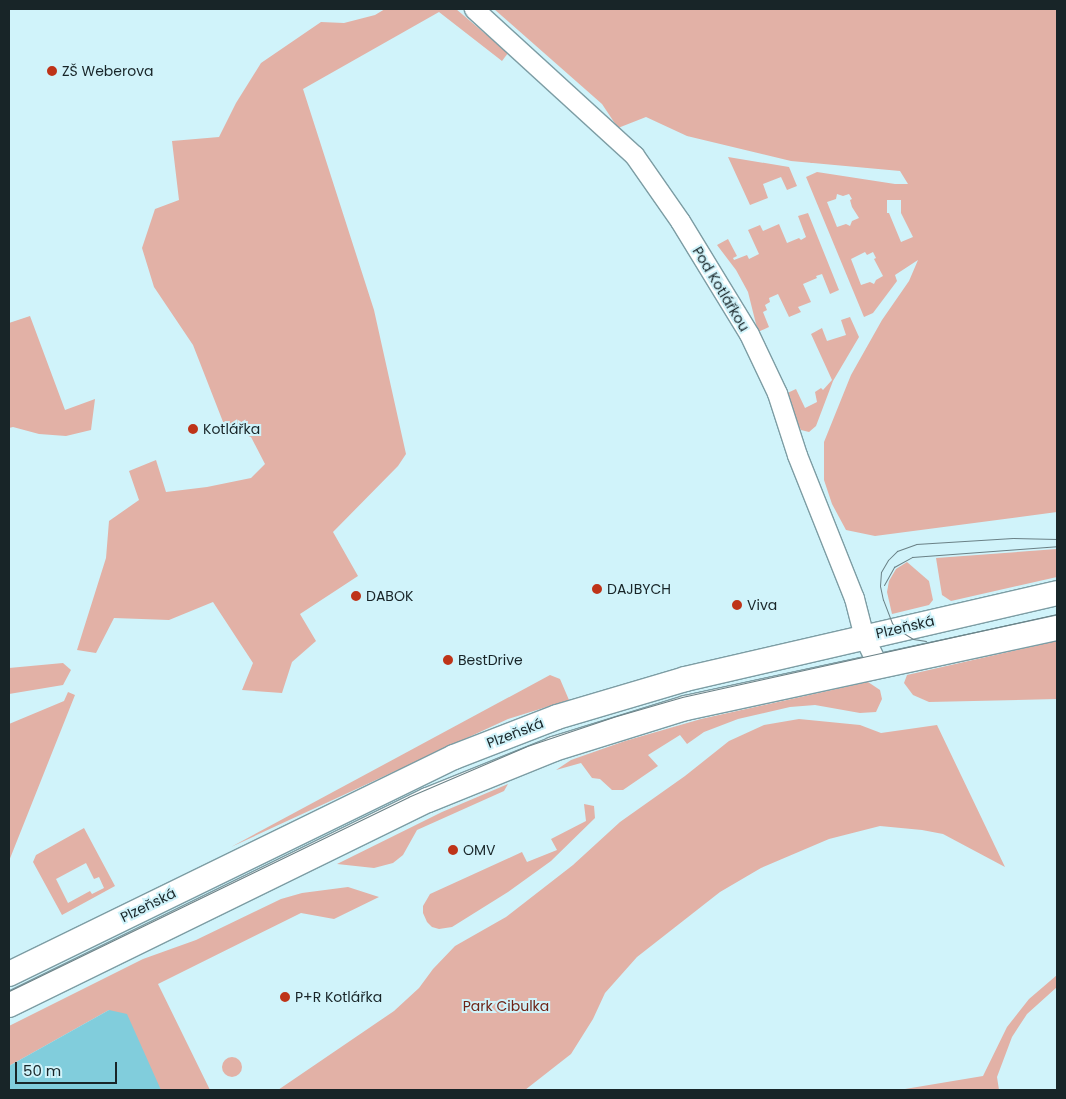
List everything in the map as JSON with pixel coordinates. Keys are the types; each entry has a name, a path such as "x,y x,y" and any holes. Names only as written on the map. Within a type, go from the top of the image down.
{"main road":[{"name":"Plzeňská","path":"9,974 354,804 497,740 581,709 651,688 1057,593"},
{"name":"Plzeňská","path":"9,1005 428,800 524,760 650,718 878,666 1057,628"}],"street":[{"name":"Pod Kotlářkou","path":"474,9 634,155 680,221 748,334 777,393 800,464 854,598 864,637 878,666"}],"green space":[{"path":"385,9 456,9 508,53 502,61 439,12 303,89 374,310 406,454 398,466 333,532 358,576 300,614 316,641 292,662 282,693 242,690 253,663 213,602 169,620 114,618 96,653 77,650 106,558 109,521 139,500 129,471 156,460 166,492 207,487 251,478 265,464 251,437 225,427 193,345 154,287 142,248 155,209 179,200 172,141 219,137 236,103 261,63 321,22 344,23 375,15"},
{"path":"494,9 1057,9 1057,512 875,536 846,530 832,504 824,480 824,442 851,375 882,320 909,281 918,260 895,275 897,281 873,313 864,317 806,177 817,172 895,184 908,184 900,171 791,161 687,136 646,117 618,128 602,104","holes":["837,194 843,196 849,194 852,199 850,200 852,207 859,218 852,221 850,226 846,224 837,227 827,202 836,199","887,200 901,200 901,213 913,237 901,242 889,213 887,213","865,252 867,255 873,252 876,258 874,259 883,276 876,280 874,284 870,282 861,285 851,259"]},
{"path":"728,157 789,167 797,186 787,190 781,177 763,184 768,198 750,205"},
{"path":"808,213 839,290 830,294 822,274 816,276 817,278 803,284 811,302 798,307 801,312 789,317 778,294 769,298 770,302 765,305 767,310 763,312 769,327 758,332 748,292 736,270 717,245 728,239 737,256 733,258 734,260 747,255 749,259 759,254 748,230 760,225 763,231 779,224 787,243 799,238 801,240 806,237 798,216"},
{"path":"30,316 65,410 95,399 91,430 66,436 39,434 13,427 9,428 9,323"},
{"path":"850,317 859,337 833,381 816,426 809,432 801,430 783,395 796,389 805,408 817,402 815,392 821,388 823,390 832,380 811,334 822,328 827,341 846,335 841,320"},
{"path":"1057,549 1057,577 951,601 942,595 936,558"},
{"path":"907,562 929,581 933,600 929,605 892,614 887,592 889,581 896,569"},
{"path":"1057,641 1057,699 929,702 913,695 904,683 907,675"},
{"path":"63,663 71,670 63,685 9,694 9,668"},
{"path":"550,675 560,679 569,700 508,719 231,847"},
{"path":"868,682 880,690 882,699 876,712 860,713 815,705 790,707 738,719 704,732 687,744 680,735 648,755 658,766 623,790 612,790 600,779 592,778 581,763 556,770 571,760 625,741 701,719"},
{"path":"68,692 75,695 9,861 9,724 64,701"},
{"name":"Park Cibulka","path":"799,719 860,725 881,733 937,725 1005,867 943,834 922,830 880,826 829,839 761,868 720,892 637,957 605,993 593,1019 571,1054 525,1090 278,1090 394,1011 419,988 433,969 455,946 506,917 573,865 620,822 685,776 729,741 764,725"},
{"path":"508,784 504,791 417,830 403,855 393,863 374,868 337,864 442,812"},
{"path":"584,804 594,806 595,818 551,861 508,892 452,927 439,929 432,927 427,922 423,913 423,906 430,894 522,852 527,862 557,850 551,839 586,821"},
{"path":"84,828 115,886 62,915 33,862 36,855","holes":["86,863 94,879 99,877 104,888 92,894 90,891 68,903 56,879"]},
{"path":"348,887 379,897 334,919 301,913 158,984 210,1090 161,1090 109,1010 9,1066 9,1026 143,959 196,940 281,899 302,893"},
{"path":"1057,975 1057,987 1027,1014 1012,1037 997,1077 999,1090 899,1090 983,1076 1007,1027 1029,999"},
{"path":"232,1057 239,1060 242,1067 239,1074 232,1077 225,1074 222,1067 225,1060"}],"water":[{"path":"109,1010 127,1014 161,1090 9,1090 9,1066"}],"tram line":[{"path":"926,641 913,639 897,629 892,623 883,600 880,586 881,572 888,560 897,551 916,544 1013,538 1057,539"},
{"path":"884,585 894,567 912,557 1057,546"},
{"path":"9,991 408,797 527,746 613,717 682,697 1057,614"}],"place":[{"name":"ZŠ Weberova","path":"52,71"},
{"name":"Kotlářka","path":"193,429"},
{"name":"DAJBYCH","path":"597,589"},
{"name":"DABOK","path":"356,596"},
{"name":"Viva","path":"737,605"},
{"name":"BestDrive","path":"448,660"},
{"name":"OMV","path":"453,850"},
{"name":"P+R Kotlářka","path":"285,997"}]}
